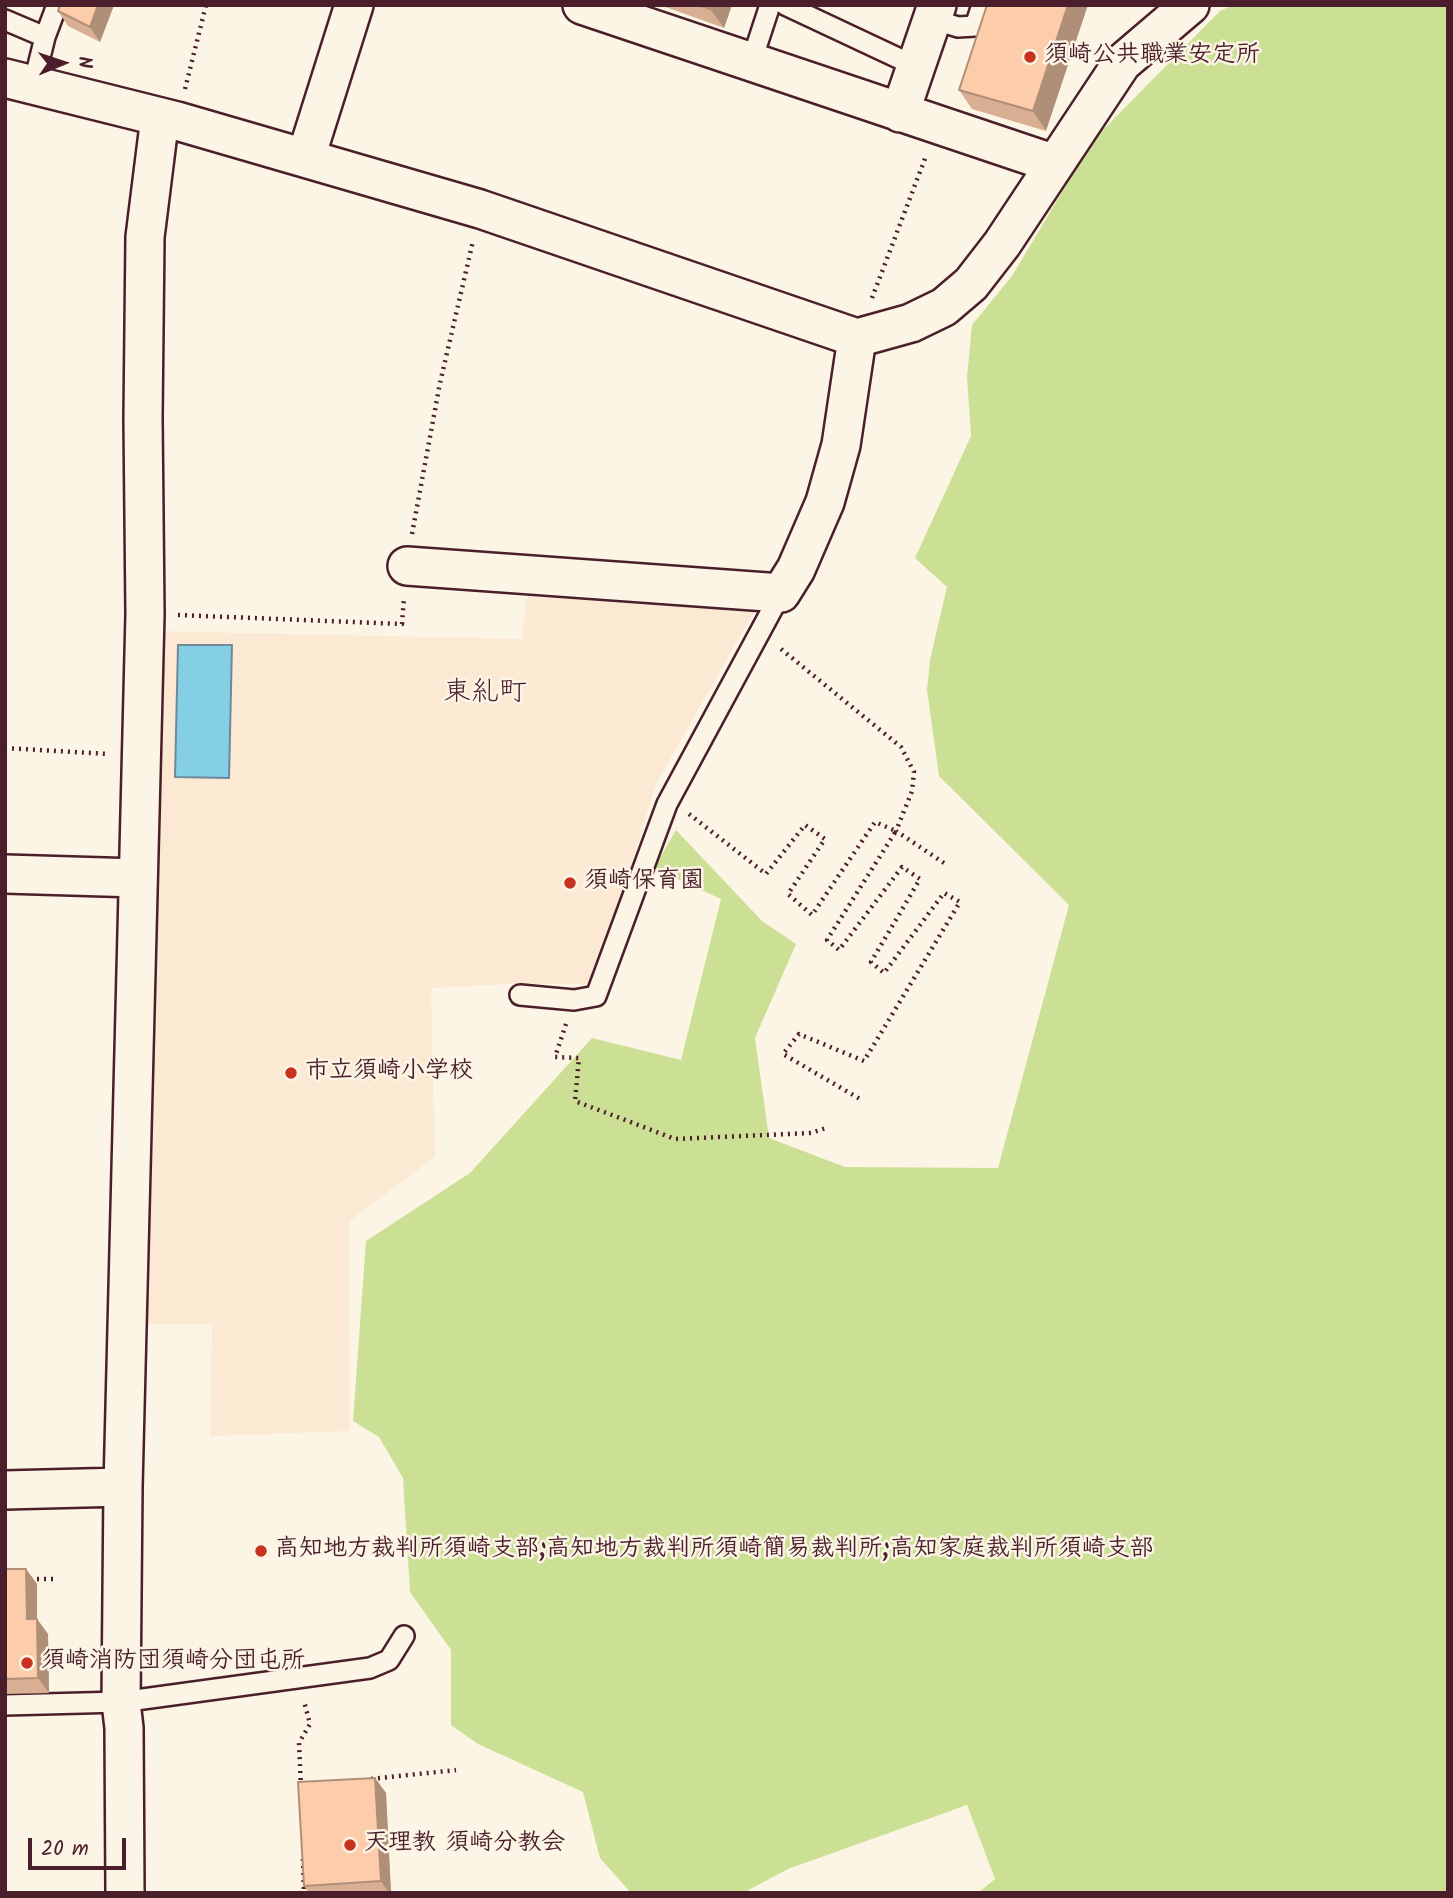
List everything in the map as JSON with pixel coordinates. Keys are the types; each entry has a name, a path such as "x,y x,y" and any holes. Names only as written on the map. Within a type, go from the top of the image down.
{"street":[{"path":"306,156 354,5"},
{"path":"582,5 641,15 751,63 1055,163"},
{"path":"19,82 306,156 480,209 857,338 911,323 944,307 971,284 1002,244 1122,63 1190,5"},
{"path":"900,113 934,12"},
{"path":"125,1893 124,1728 121,1702 123,1487 145,614 145,237 169,119"},
{"path":"407,566 781,593 796,569 825,502 841,445 857,338"},
{"path":"5,874 138,878"},
{"path":"5,1490 123,1487"}],"lane":[{"path":"10,5 5,19 46,37"},
{"path":"19,82 46,37 57,5"},
{"path":"751,63 770,5"},
{"path":"785,5 915,66"},
{"path":"934,12 958,27 975,26 982,5"},
{"path":"520,995 574,1000 596,996 667,804 781,593"},
{"path":"5,1705 121,1702 370,1668 389,1660 404,1636"}],"path":[{"path":"169,119 206,5"},
{"path":"857,338 937,125"},
{"path":"145,614 402,624 407,566 440,383 480,209"},
{"path":"761,632 901,747 914,772 912,791 896,831 827,940 839,950 902,867 920,879 871,962 884,973 944,893 960,902 864,1061 799,1034 783,1054 860,1099"},
{"path":"5,748 141,755"},
{"path":"686,812 766,874 806,825 825,839 788,894 812,915 875,822 896,831 944,863"},
{"path":"574,1000 555,1057 579,1058 575,1101 675,1139 811,1133 826,1128"},
{"path":"17,1579 54,1579"},
{"path":"298,1679 310,1724 299,1743 301,1800"},
{"path":"366,1779 456,1770"},
{"path":"301,1786 314,1785"},
{"path":"303,1853 304,1893"}],"shaded area":[{"name":"市立須崎小学校","path":"527,597 760,601 657,782 593,984 431,988 435,1157 349,1221 350,1431 210,1436 212,1324 142,1324 154,631 522,639"}],"green space":[{"path":"1233,5 1448,5 1448,1893 978,1893 995,1879 967,1805 788,1869 743,1893 631,1893 600,1858 583,1792 478,1744 451,1725 451,1650 410,1592 403,1478 379,1437 353,1421 366,1241 470,1173 592,1038 681,1060 721,899 654,868 676,830 762,921 796,944 755,1038 769,1138 845,1167 998,1168 1069,905 939,776 927,690 930,660 947,587 915,558 971,436 967,377 972,325 1012,276 1093,140 1220,11"}],"water":[{"path":"178,645 232,645 229,778 175,777"}],"building":[{"path":"60,5 98,5 90,27 58,11"},
{"name":"須崎公共職業安定所","path":"987,5 1068,5 1033,111 959,90"},
{"name":"須崎消防団須崎分団屯所","path":"5,1569 26,1569 27,1619 37,1619 38,1678 5,1679"},
{"name":"天理教 須崎分教会","path":"375,1778 381,1881 304,1886 298,1782"}],"place":[{"name":"須崎公共職業安定所","path":"1030,57"},
{"name":"須崎保育園","path":"570,883"},
{"name":"市立須崎小学校","path":"291,1073"},
{"name":"高知地方裁判所須崎支部;高知地方裁判所須崎簡易裁判所;高知家庭裁判所須崎支部","path":"261,1551"},
{"name":"須崎消防団須崎分団屯所","path":"27,1663"},
{"name":"天理教 須崎分教会","path":"350,1845"}],"district":[{"name":"東糺町","path":"485,695"}]}
